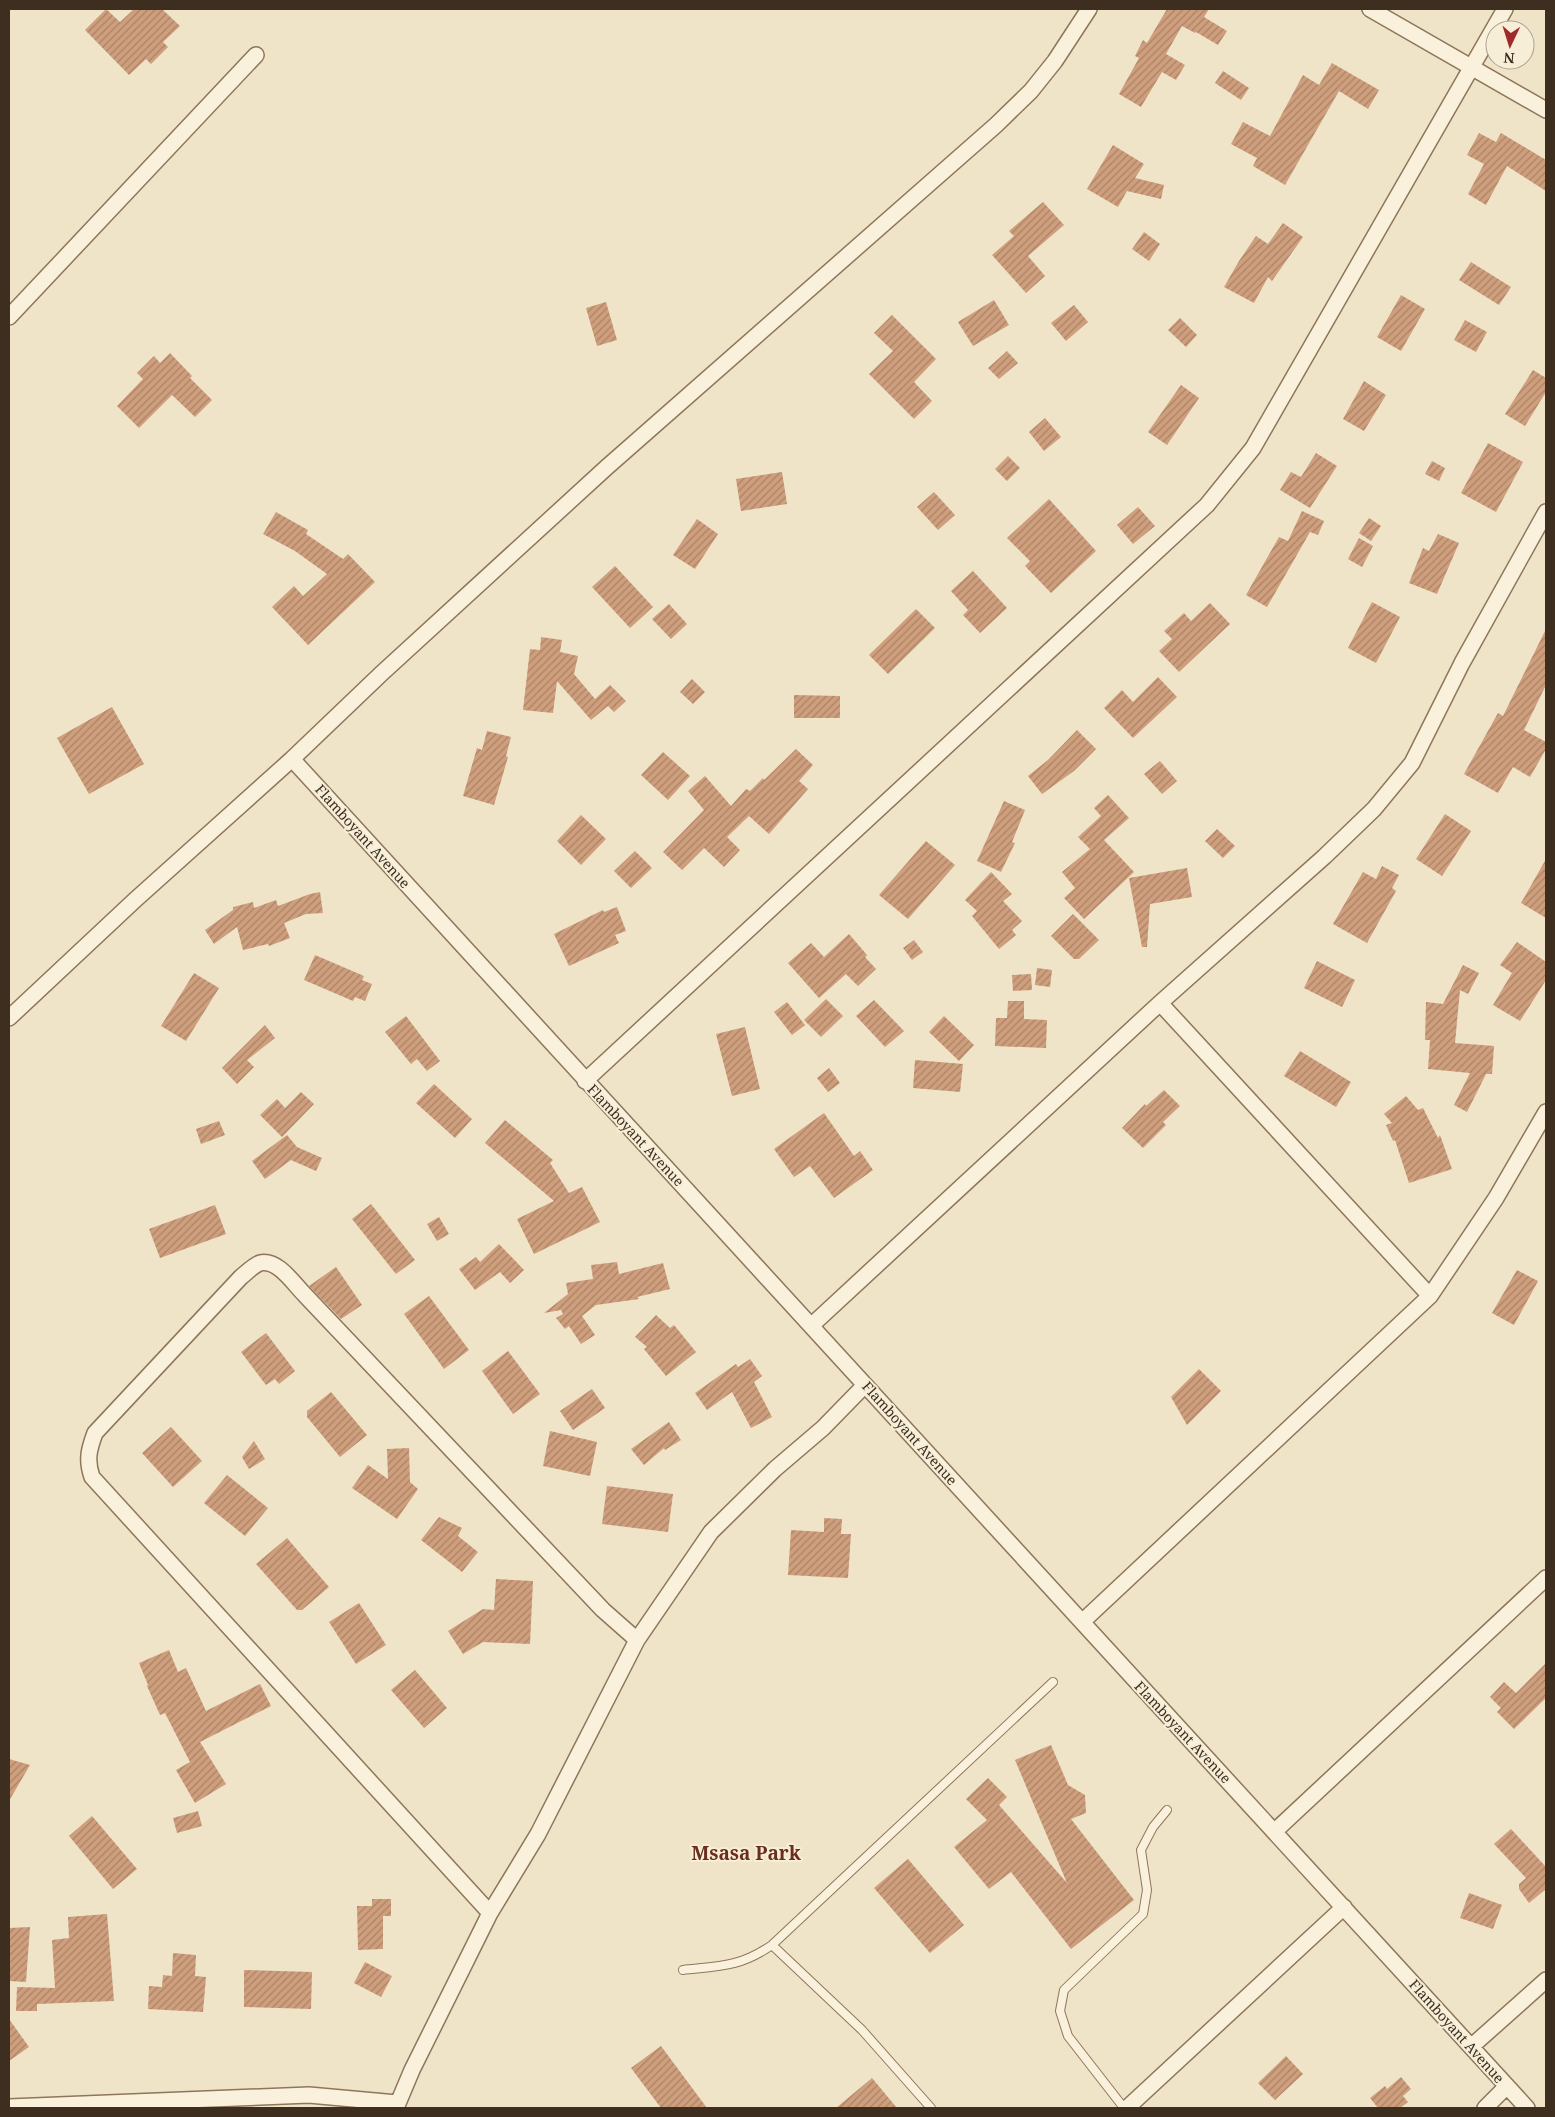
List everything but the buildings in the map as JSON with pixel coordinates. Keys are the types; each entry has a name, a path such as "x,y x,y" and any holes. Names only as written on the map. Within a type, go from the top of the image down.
{"street":[{"path":"9,1018 135,900 292,759 382,672 607,467 996,125 1031,91 1049,69 1089,9"},
{"path":"1370,9 1546,110"},
{"path":"585,1081 1207,505 1253,448 1505,9"},
{"path":"9,317 256,55"},
{"path":"812,1325 1160,1003 1374,809 1412,763 1462,663 1546,512"},
{"name":"Flamboyant Avenue","path":"292,759 1527,2108"},
{"path":"1160,1003 1430,1296"},
{"path":"1082,1622 1430,1296 1496,1198 1546,1112"},
{"path":"490,1914 92,1477 88,1464 88,1450 95,1433 241,1277 258,1263 270,1263 279,1268 304,1294 603,1610 638,1640"},
{"path":"9,2107 309,2095 397,2105 412,2070 490,1914 538,1834 638,1640 711,1532 775,1468 823,1428 865,1385"},
{"path":"1275,1831 1546,1578"},
{"path":"1125,2108 1344,1907"},
{"path":"1472,2046 1546,1980"},
{"path":"1485,2108 1507,2086"}],"lane":[{"path":"683,1970 737,1964 759,1954 772,1945 1053,1682"},
{"path":"1125,2108 1068,2036 1060,2011 1064,1990 1143,1914 1148,1890 1141,1850 1153,1827 1168,1810"},
{"path":"772,1945 862,2030 931,2108"}],"district":[{"name":"Msasa Park","path":"746,1853"}]}
